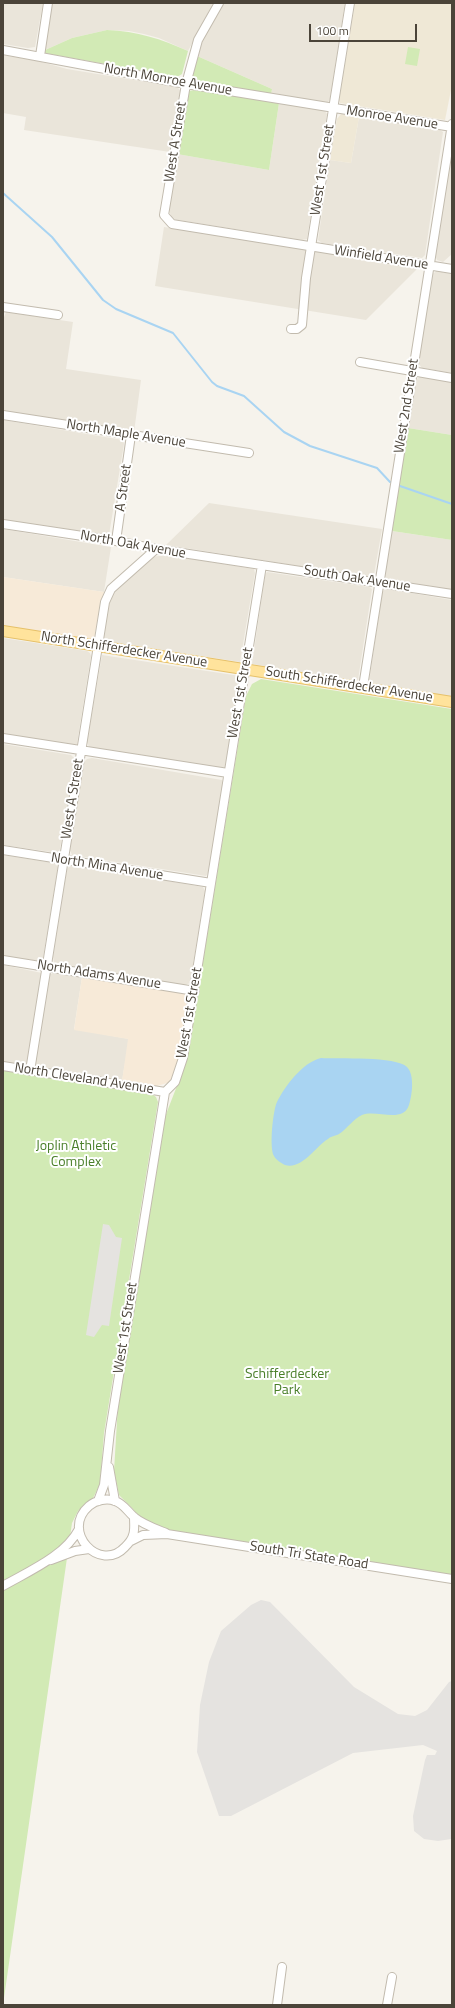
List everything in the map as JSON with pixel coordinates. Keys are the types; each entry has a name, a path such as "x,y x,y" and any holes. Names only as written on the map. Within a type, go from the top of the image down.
{"main road":[{"name":"North Schifferdecker Avenue","path":"3,631 246,669"},
{"name":"South Schifferdecker Avenue","path":"246,669 452,702"}],"street":[{"path":"40,56 48,3"},
{"name":"West A Street","path":"164,216 186,84 196,44 219,3"},
{"name":"West 1st Street","path":"291,329 297,329 302,325 311,246 350,3"},
{"name":"North Monroe Avenue","path":"3,50 186,84 333,108"},
{"name":"Monroe Avenue","path":"333,108 452,126"},
{"name":"West 2nd Street","path":"363,687 452,126"},
{"name":"Winfield Avenue","path":"164,216 172,224 452,269"},
{"path":"3,308 58,315"},
{"path":"360,362 452,378"},
{"name":"North Maple Avenue","path":"3,416 249,453"},
{"name":"A Street","path":"116,541 131,435"},
{"name":"North Oak Avenue","path":"3,524 262,565"},
{"name":"West A Street","path":"30,1071 80,750 105,602 110,589 156,549"},
{"name":"West 1st Street","path":"98,1501 104,1485 111,1423 165,1092 175,1082 180,1070 195,990 262,565"},
{"name":"South Oak Avenue","path":"262,565 452,594"},
{"path":"3,738 228,774"},
{"name":"North Mina Avenue","path":"3,850 211,883"},
{"name":"North Adams Avenue","path":"3,960 195,990"},
{"name":"North Cleveland Avenue","path":"3,1066 165,1092"},
{"name":"West 1st Street","path":"108,1456 115,1501"},
{"path":"42,1563 75,1551 88,1549 82,1540 79,1529 80,1520 84,1512 90,1505 98,1501 115,1501"},
{"name":"South Tri State Road","path":"115,1501 124,1505 134,1517 167,1534"},
{"path":"131,1541 134,1534 134,1517"},
{"path":"3,1586 42,1563 73,1540 79,1529"},
{"name":"South Tri State Road","path":"88,1549 98,1554 110,1556 120,1552 131,1541 142,1535 167,1534 452,1579"},
{"path":"276,2005 282,1967"},
{"path":"387,2005 392,1976"}],"shaded area":[{"path":"3,3 43,3 35,47 28,48 3,44"},
{"path":"51,3 213,3 188,51 159,38 144,34 129,31 107,30 72,38 43,51"},
{"path":"221,3 345,3 330,99 328,102 271,95 272,89 197,56 208,27"},
{"path":"355,3 452,3 452,85 445,120 340,103 339,100"},
{"path":"3,55 38,61 67,69 177,87 181,91 170,152 24,130 26,117 3,113"},
{"path":"279,103 324,110 327,114 307,239 302,240 172,219 169,210 177,154 269,170"},
{"path":"341,114 359,117 351,163 330,160 337,119"},
{"path":"359,117 440,130 443,132 425,255 422,258 322,243 318,240 330,160 351,163"},
{"path":"452,146 452,254 443,262 437,260 435,255"},
{"path":"164,227 418,268 366,320 155,286"},
{"path":"437,271 452,274 452,373 422,368 418,363 432,274"},
{"path":"6,312 73,322 66,369 141,380 134,432 3,412 3,320"},
{"path":"420,377 452,382 452,435 408,428 415,380"},
{"path":"3,420 123,440 124,444 109,535 3,520"},
{"path":"209,503 382,529 374,575 369,577 166,545"},
{"path":"3,529 111,547 104,592 3,577"},
{"path":"392,531 452,540 452,590 386,579 385,576"},
{"path":"168,555 254,569 255,573 240,662 103,641 108,602 112,593 151,557"},
{"path":"267,572 369,587 372,589 358,680 353,681 252,664 265,575"},
{"path":"3,577 104,592 94,639 89,640 3,627"},
{"path":"388,589 452,600 452,697 372,684 369,682 382,593 384,590"},
{"path":"3,638 87,651 90,653 91,656 77,744 73,745 3,735"},
{"path":"102,655 240,676 225,767 221,768 89,747 87,742"},
{"path":"3,744 71,755 75,759 60,849 58,853 3,845"},
{"path":"92,758 222,780 223,784 209,871 206,876 72,855 70,850 84,762 87,759"},
{"path":"3,855 54,863 58,867 43,958 40,961 3,956"},
{"path":"73,865 203,887 205,891 190,983 185,985 60,965 54,962 53,957 67,869"},
{"path":"3,965 42,973 27,1064 25,1065 3,1064"},
{"path":"55,973 82,977 74,1029 129,1039 122,1081 40,1069 36,1066 34,1060 48,977 50,974"},
{"path":"82,977 187,993 189,1000 177,1063 170,1082 157,1086 122,1081 128,1039 74,1030"},
{"path":"103,1224 109,1225 116,1237 122,1238 109,1326 102,1325 94,1337 86,1335"},
{"path":"261,1600 270,1602 354,1687 398,1714 415,1716 427,1710 449,1682 452,1681 451,1839 438,1841 424,1839 414,1831 413,1816 425,1760 427,1755 435,1755 437,1751 423,1745 353,1753 231,1816 219,1816 197,1752 200,1705 209,1662 221,1631 251,1605"}],"green space":[{"path":"107,30 149,36 188,51 182,74 177,77 44,53 43,51 72,38"},
{"path":"408,47 420,49 417,66 405,64"},
{"path":"197,56 272,89 271,95 194,80 191,74"},
{"path":"195,90 279,103 269,170 177,154 188,91"},
{"path":"408,428 452,435 452,540 392,531"},
{"name":"Schifferdecker Park","path":"261,679 452,709 452,1576 169,1531 138,1516 119,1495 114,1471 119,1388 163,1122 187,1060 246,696 252,684"},
{"name":"Joplin Athletic Complex","path":"3,1070 152,1094 156,1097 158,1102 104,1433 100,1484 93,1498 78,1511 72,1523 3,2005"}],"water":[{"path":"321,1058 366,1059 401,1063 410,1071 412,1080 412,1091 409,1105 406,1111 401,1114 362,1115 339,1134 330,1137 323,1142 303,1161 291,1166 285,1165 274,1156 272,1145 273,1120 277,1102 290,1082 301,1069 314,1060"}],"waterway":[{"path":"3,193 52,237 103,300 116,309 173,333 212,382 217,386 244,396 284,432 310,446 377,468 390,482"},
{"path":"400,486 452,504"}]}
